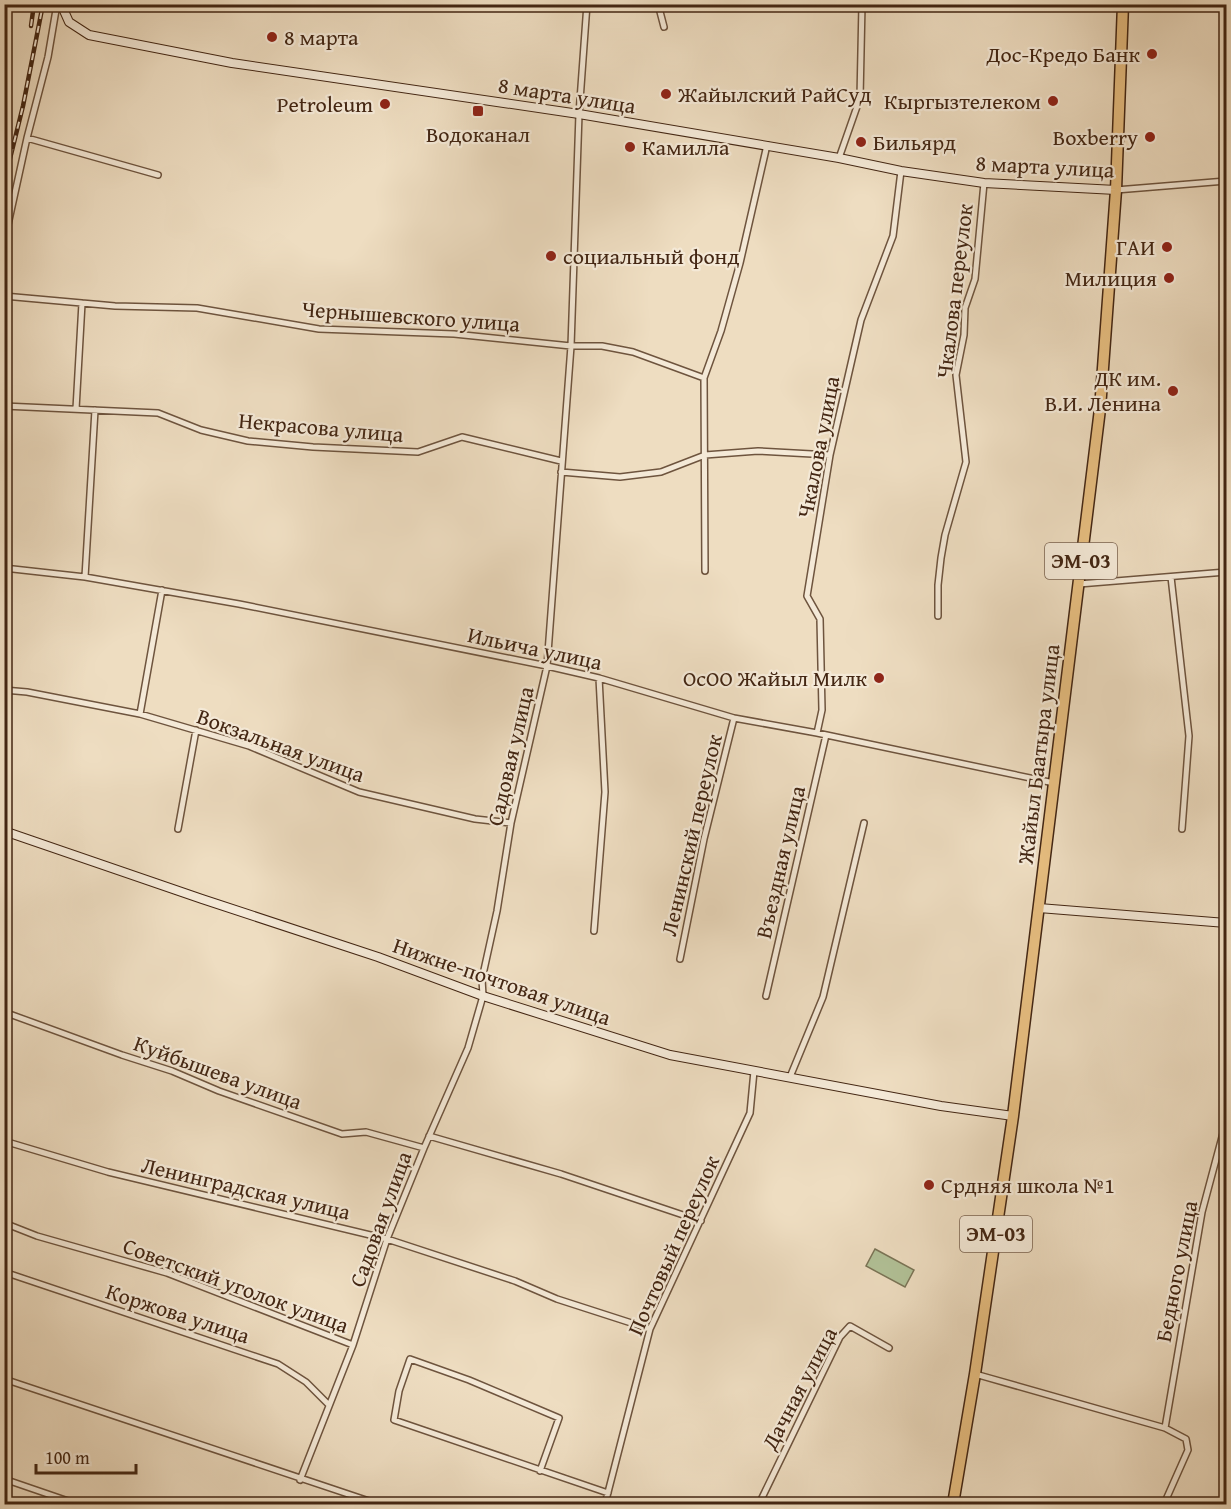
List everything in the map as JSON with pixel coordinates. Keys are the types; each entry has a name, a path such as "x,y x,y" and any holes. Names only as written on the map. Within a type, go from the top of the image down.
{"highway":[{"name":"Жайыл Баатыра улица","path":"953,1504 975,1374 1013,1116 1100,409 1116,190 1123,4"}],"street":[{"name":"8 марта улица","path":"59,4 69,22 89,35 232,63 579,114 767,145 901,171 984,183 1116,190 1227,181"},
{"path":"4,243 59,4"},
{"name":"Садовая улица","path":"300,1479 353,1346 387,1239 468,1048 483,996 482,979 497,911 511,823 547,666 571,346 579,114 587,4"},
{"path":"658,4 664,27"},
{"path":"839,158 860,98 862,4"},
{"path":"27,138 158,175"},
{"path":"705,571 704,378 724,320 749,226 767,145"},
{"name":"Чкалова улица","path":"817,732 822,710 820,619 807,596 830,455 861,320 893,236 901,171"},
{"name":"Чкалова переулок","path":"938,616 938,585 945,535 966,462 956,375 964,335 965,308 975,279 984,183"},
{"name":"Чернышевского улица","path":"4,296 82,303 196,308 319,329 454,334 571,346 602,346 633,352 704,378"},
{"path":"76,409 82,303"},
{"name":"Некрасова улица","path":"4,406 158,413 201,430 248,441 313,447 418,452 462,437 561,461"},
{"path":"85,577 95,410"},
{"path":"561,472 599,477 631,476 661,472 705,455 758,451 830,455"},
{"name":"Ильича улица","path":"4,568 85,577 162,590 547,666 599,678 734,718 817,732 1054,783"},
{"path":"1077,585 1227,572"},
{"path":"1171,577 1189,736 1182,829"},
{"path":"140,714 162,590"},
{"path":"594,931 605,792 599,678"},
{"name":"Вокзальная улица","path":"4,690 27,692 140,714 249,746 359,792 476,819 511,823"},
{"name":"Ленинский переулок","path":"680,959 704,839 734,718"},
{"path":"178,829 195,730"},
{"name":"Въездная улица","path":"766,996 826,735"},
{"path":"790,1077 823,997 864,823"},
{"name":"Нижне-почтовая улица","path":"4,831 378,957 483,996 670,1055 941,1106 1013,1116"},
{"path":"1039,908 1227,923"},
{"name":"Куйбышева улица","path":"4,1012 342,1134 366,1132 424,1148"},
{"name":"Почтовый переулок","path":"605,1504 650,1329 750,1113 754,1071"},
{"name":"Бедного улица","path":"1165,1428 1202,1212 1227,1122"},
{"path":"429,1136 561,1173 701,1221"},
{"name":"Ленинградская улица","path":"4,1141 108,1172 387,1239 650,1329"},
{"name":"Советский уголок улица","path":"4,1222 37,1236 167,1273 353,1346"},
{"name":"Коржова улица","path":"4,1272 278,1364 306,1382 329,1405"},
{"name":"Дачная улица","path":"759,1504 840,1337 850,1326 889,1348"},
{"path":"540,1471 559,1418 469,1380 410,1359 399,1391 394,1420 540,1471 608,1494"},
{"path":"975,1374 1165,1428 1186,1438 1188,1450 1164,1504"},
{"path":"4,1380 378,1504"},
{"path":"4,1479 77,1504"}],"green space":[{"path":"875,1249 914,1270 905,1287 866,1266"}],"railway":[{"path":"31,26 34,4"},
{"path":"4,183 23,106 43,4"}],"place":[{"name":"8 марта","path":"272,37"},
{"name":"Дос-Кредо Банк","path":"1152,54"},
{"name":"Жайылский РайСуд","path":"666,94"},
{"name":"Кыргызтелеком","path":"1053,101"},
{"name":"Petroleum","path":"385,104"},
{"name":"Водоканал","path":"478,111"},
{"name":"Boxberry","path":"1150,137"},
{"name":"Бильярд","path":"861,142"},
{"name":"Камилла","path":"630,147"},
{"name":"ГАИ","path":"1167,247"},
{"name":"социальный фонд","path":"551,256"},
{"name":"Милиция","path":"1169,278"},
{"name":"ДК им. В.И. Ленина","path":"1173,391"},
{"name":"ОсОО Жайыл Милк","path":"879,678"},
{"name":"Срдняя школа №1","path":"929,1185"}]}
